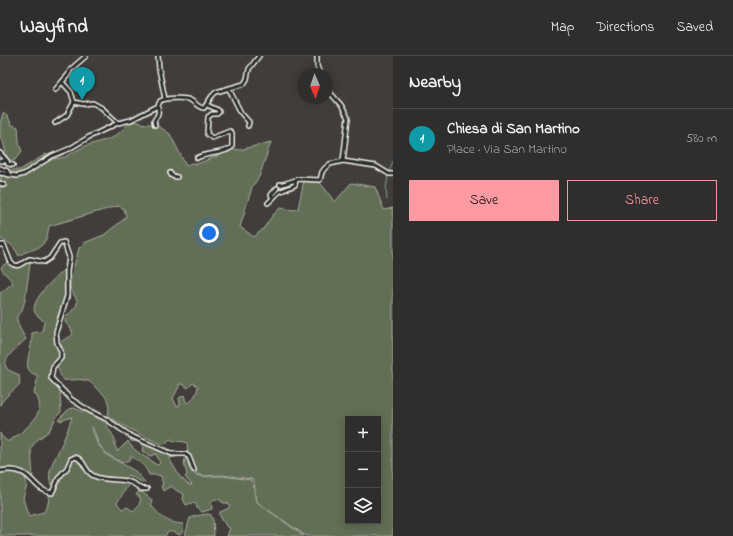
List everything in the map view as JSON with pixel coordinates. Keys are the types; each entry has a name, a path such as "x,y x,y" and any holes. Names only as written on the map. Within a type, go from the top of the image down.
{"street":[{"path":"55,90 68,75 71,69 86,56"},
{"path":"158,56 165,99"},
{"path":"155,126 154,121 159,112 158,106 160,101 165,99 188,99 203,108 207,105 216,92 244,84 250,69 259,56"},
{"path":"316,56 319,68"},
{"path":"55,123 67,115 74,102 71,92 62,82"},
{"path":"229,88 241,113 249,122 248,126"},
{"path":"333,96 341,105 348,118 348,127 342,161"},
{"path":"74,102 83,104 93,103 102,108 118,123"},
{"path":"197,158 232,147 232,133 230,130 212,138 207,134 208,117 219,112 218,110 207,105"},
{"path":"0,173 17,176 24,174 52,156 69,149 89,136 118,123 131,120 158,106"},
{"path":"0,153 8,164 13,165"},
{"path":"0,161 7,161"},
{"path":"280,184 286,184 290,181 296,180 320,180 322,172 330,164 342,161 376,166 388,173 393,174"},
{"path":"0,168 7,171 9,175"},
{"path":"170,173 172,176 177,177"},
{"path":"268,203 282,190 295,185 296,180"},
{"path":"0,184 4,185"},
{"path":"273,198 271,194 277,188"},
{"path":"0,245 4,245 11,263 19,266 30,259 44,262 52,256 60,243 64,242 69,255 67,271 67,296 56,332 57,343 61,351 61,358 53,367 51,377 71,399 137,439 172,454 185,454 189,458 194,470"},
{"path":"0,471 14,470 24,473 47,492 52,493 59,477 67,468 71,459 75,457 83,461 88,472 92,476 102,479 126,480 141,490 147,489"}],"green space":[{"path":"3,113 8,117 12,125 18,127 19,142 22,151 15,160 8,161 3,141 0,139 0,124"},
{"path":"135,121 146,124 155,124 170,134 186,166 191,163 197,164 235,149 239,150 271,142 259,177 252,187 240,227 254,237 263,229 280,208 294,210 298,209 304,180 314,180 320,183 335,202 351,183 375,187 384,210 393,208 393,536 306,536 258,503 252,479 222,475 204,476 196,474 189,467 187,443 170,439 164,445 142,435 108,416 108,402 102,393 88,381 63,380 57,366 53,363 51,364 50,375 62,392 60,394 61,412 57,416 49,431 36,441 31,448 33,479 21,471 0,470 0,433 2,437 9,441 22,432 38,414 38,400 34,393 37,375 28,368 28,357 32,343 32,333 42,331 44,322 35,313 34,308 36,302 44,290 64,269 66,292 58,314 56,326 59,345 62,341 73,334 65,320 77,305 77,300 70,288 70,281 79,248 84,243 104,235 126,216 124,209 119,206 49,226 47,237 41,246 19,256 11,245 0,239 0,178 2,178 0,176 0,170 20,170 46,154 54,159 65,157 85,146 112,138 130,122","holes":["193,383 198,386 196,393 189,403 186,402 184,395 179,398 179,406 176,405 173,398 179,384 182,384 188,388"]},
{"path":"27,257 31,257 25,300 22,310 17,316 20,329 26,339 12,352 6,361 7,369 19,375 20,384 0,405 0,293 13,283 1,267 8,262 18,263"},
{"path":"74,408 83,412 92,408 108,417 107,426 115,439 115,447 117,452 128,441 135,450 153,463 158,465 160,463 156,454 150,456 142,451 143,446 138,442 131,441 130,440 132,438 163,449 165,447 172,451 181,452 181,456 170,458 170,460 180,477 189,485 192,485 185,477 187,475 184,463 185,459 188,458 191,471 199,476 223,476 251,480 258,503 304,536 227,536 230,528 226,526 220,516 220,512 230,506 228,503 223,503 220,500 215,499 211,502 212,509 202,512 197,508 196,504 192,503 186,505 183,499 184,494 171,486 163,491 161,486 163,485 161,476 149,475 144,466 130,456 130,460 123,463 102,448 107,455 135,471 145,483 128,475 123,480 130,482 117,503 122,509 127,507 133,511 139,505 140,501 140,497 136,495 138,492 142,492 152,500 151,505 164,519 183,524 183,532 180,535 173,532 168,532 165,536 0,536 0,472 14,471 27,476 25,477 27,485 23,498 27,512 30,516 44,512 48,504 49,496 57,487 51,485 49,476 51,467 72,417 60,421 58,420 69,409","holes":["91,426 101,448 97,443"]},
{"path":"208,514 211,515 213,520 214,536 185,536 190,518"}],"waterway":[{"path":"389,172 393,161"},
{"path":"387,200 386,189 388,175"}],"place":[{"name":"Chiesa di San Martino","path":"82,100"}]}
